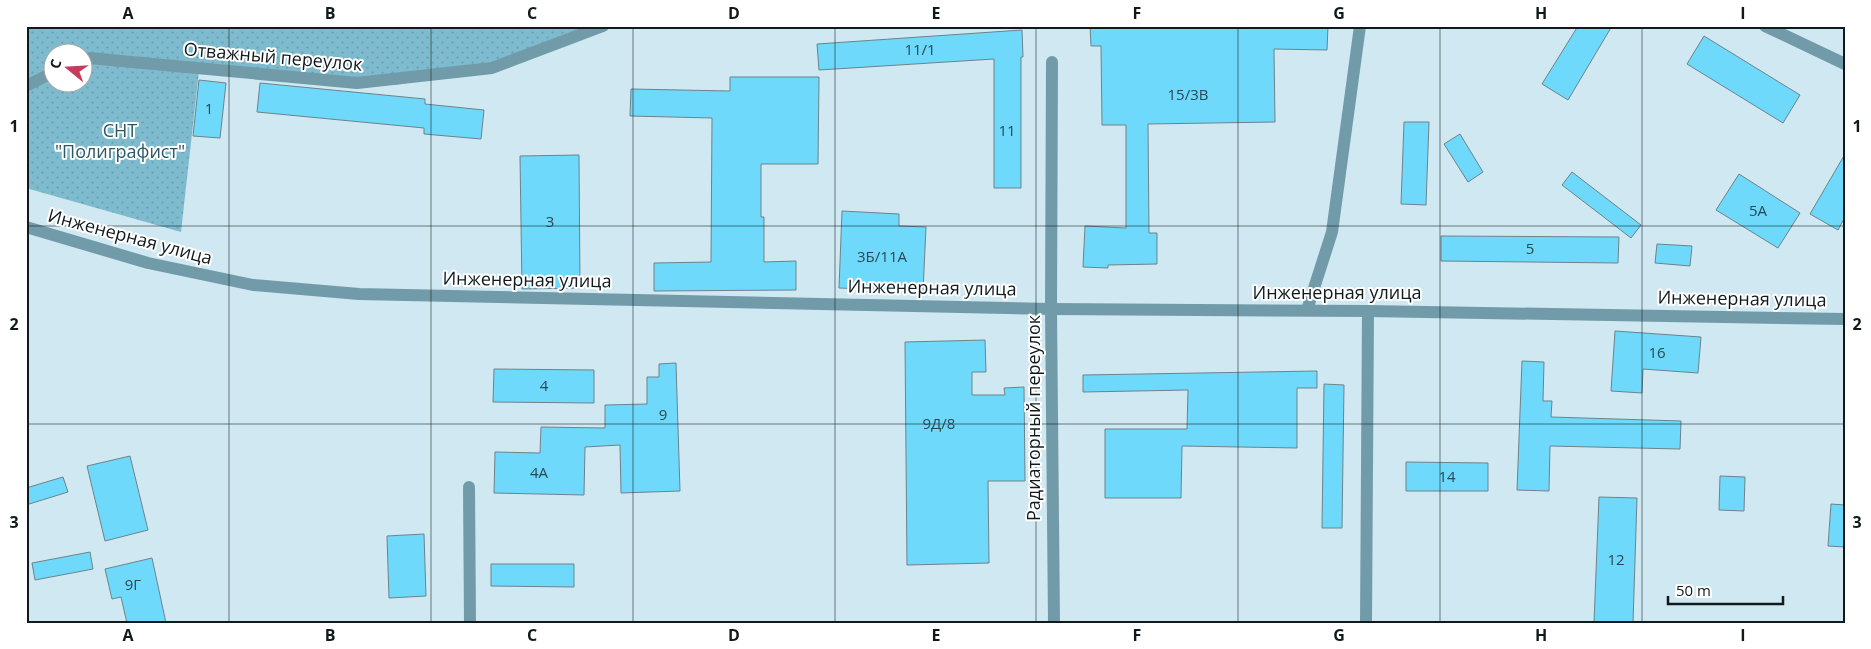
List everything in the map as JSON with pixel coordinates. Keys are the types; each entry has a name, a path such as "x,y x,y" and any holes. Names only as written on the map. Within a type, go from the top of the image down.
{"street":[{"name":"Отважный переулок","path":"92,58 357,83 492,68 603,26"},
{"path":"1307,310 1332,232 1360,26"},
{"path":"1765,26 1845,64"},
{"name":"Радиаторный переулок","path":"1052,62 1051,309 1054,623"},
{"path":"26,86 42,78"},
{"name":"Инженерная улица","path":"26,227 148,263 253,285 359,294 1051,309 1368,310 1845,319"},
{"path":"1366,623 1368,310"},
{"path":"470,487 470,623"}],"green space":[{"name":"СНТ \"Полиграфист\"","path":"26,26 607,26 486,71 394,85 199,71 181,232 26,188"}],"building":[{"path":"1090,26 1328,26 1327,50 1274,49 1275,122 1148,124 1149,233 1157,233 1157,264 1108,265 1108,268 1083,267 1085,226 1126,228 1126,125 1102,125 1101,46 1091,46"},
{"path":"1578,26 1612,26 1568,100 1542,84"},
{"path":"1022,30 1021,188 994,188 994,59 819,70 817,44"},
{"path":"1704,36 1800,95 1783,123 1687,64"},
{"path":"730,77 819,77 818,164 761,164 761,217 764,217 764,262 796,261 796,290 654,291 654,263 711,262 712,118 630,116 631,89 730,91"},
{"path":"199,80 226,83 220,138 193,136"},
{"path":"260,83 425,99 425,104 484,110 481,139 424,134 424,128 257,112"},
{"path":"1404,122 1429,122 1426,205 1401,204"},
{"path":"1460,134 1483,172 1468,182 1444,144"},
{"path":"1845,154 1845,217 1838,230 1810,214"},
{"path":"579,155 580,288 522,289 520,156"},
{"path":"1572,172 1641,225 1631,238 1562,185"},
{"path":"1739,174 1800,213 1778,248 1716,210"},
{"path":"842,211 899,214 899,226 926,227 923,291 839,288"},
{"path":"1441,236 1619,237 1618,263 1441,261"},
{"path":"1657,244 1692,246 1690,266 1655,263"},
{"path":"1615,331 1701,337 1698,373 1643,369 1642,393 1611,391"},
{"path":"985,340 986,372 972,372 972,395 1005,395 1004,388 1024,387 1025,481 988,481 989,563 907,565 905,342"},
{"path":"1522,361 1544,362 1543,401 1552,401 1551,417 1681,421 1680,449 1550,446 1549,491 1517,490"},
{"path":"676,363 680,491 621,493 620,445 585,447 584,495 494,493 495,452 540,453 541,427 605,428 605,405 647,404 647,377 659,377 659,364"},
{"path":"494,369 594,370 594,403 493,402"},
{"path":"1317,371 1317,388 1297,388 1297,448 1182,446 1181,498 1105,498 1105,429 1187,429 1188,390 1083,392 1083,375"},
{"path":"1324,384 1344,385 1342,528 1322,528"},
{"path":"130,456 148,530 105,541 87,466"},
{"path":"1406,462 1488,463 1488,491 1406,491"},
{"path":"1720,476 1745,477 1744,511 1719,510"},
{"path":"63,477 68,492 26,505 26,488"},
{"path":"1599,497 1637,498 1633,623 1594,623"},
{"path":"1831,504 1845,505 1845,547 1828,546"},
{"path":"424,534 426,596 389,598 387,536"},
{"path":"90,552 93,569 35,580 32,563"},
{"path":"152,558 166,623 127,623 121,597 112,599 105,569"},
{"path":"491,564 574,564 574,587 491,586"}]}
